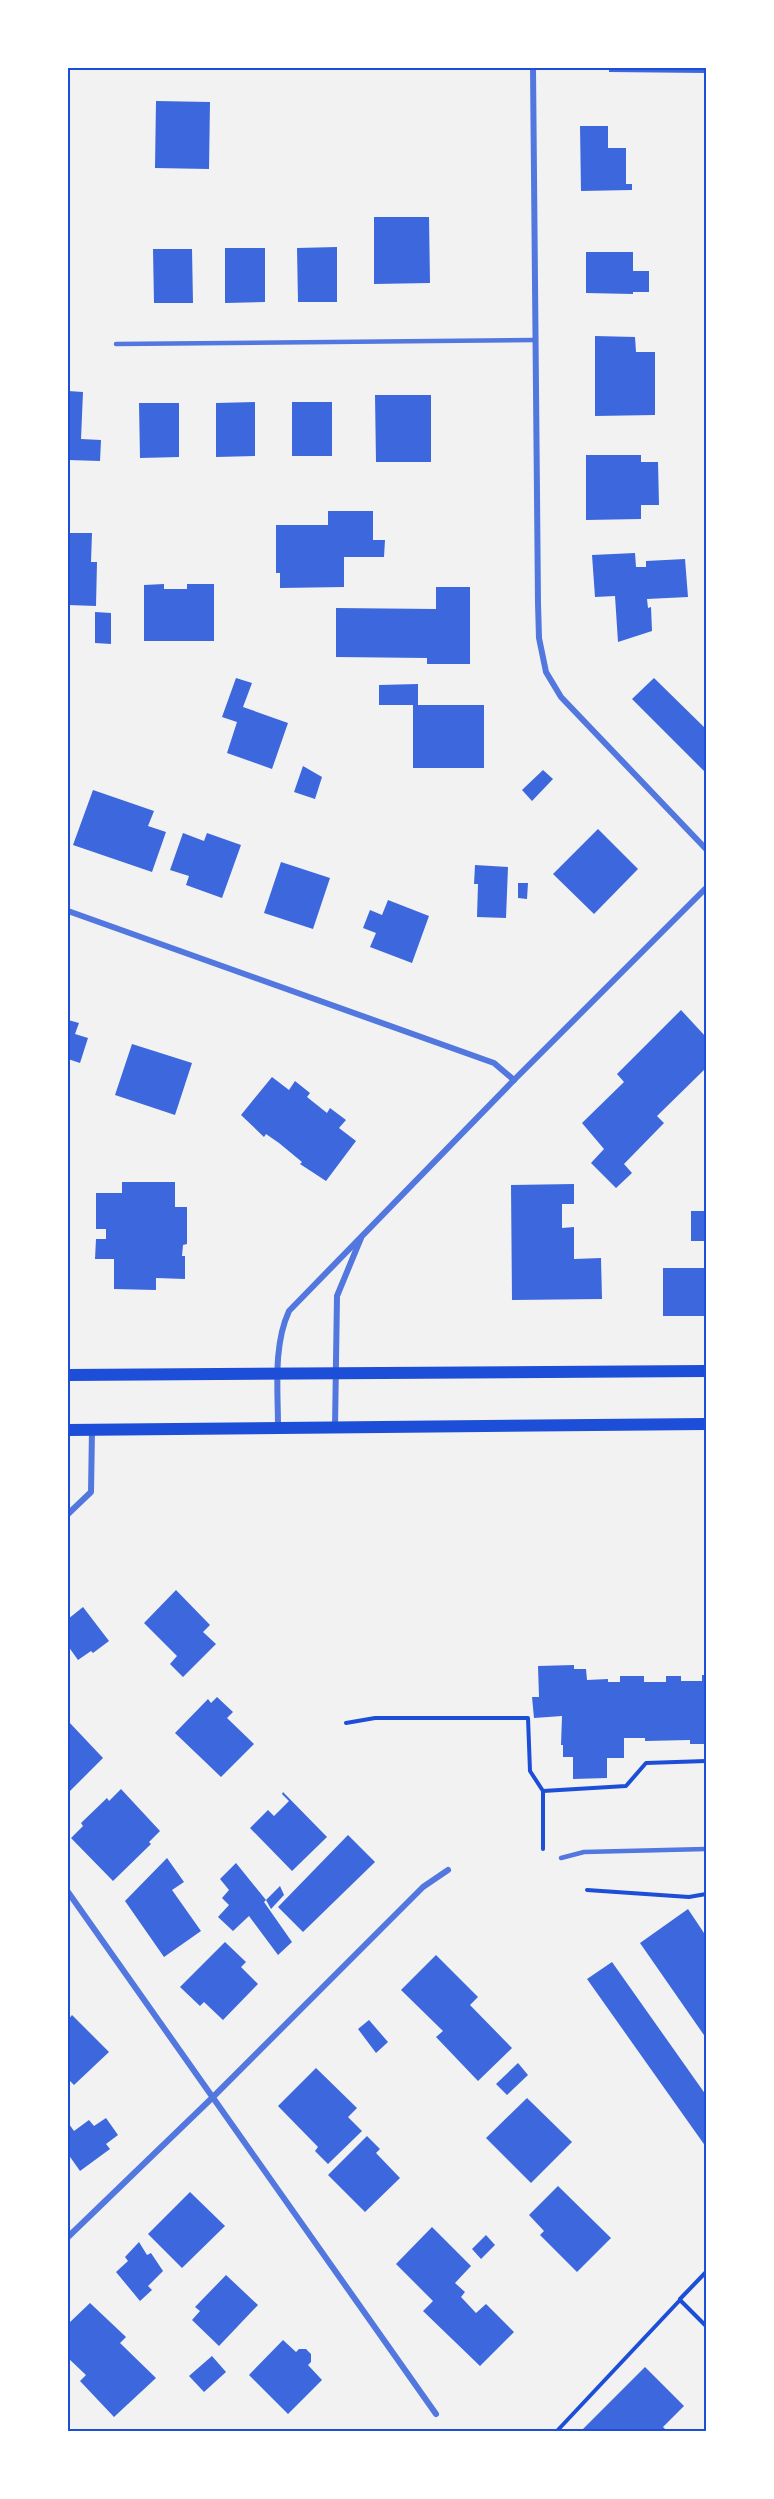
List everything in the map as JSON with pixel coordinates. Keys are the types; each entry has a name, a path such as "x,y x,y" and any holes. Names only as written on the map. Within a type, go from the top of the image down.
{"main road":[{"path":"68,1375 706,1371"},
{"path":"68,1430 706,1424"}],"street":[{"path":"532,68 539,638 546,672 561,697 576,714 706,849"},
{"path":"278,1427 281,1328 289,1311 514,1080 706,888"},
{"path":"68,911 495,1063 514,1080"},
{"path":"335,1426 334,1373 337,1296 362,1235"},
{"path":"68,1514 92,1492 92,1430"},
{"path":"68,2237 212,2098 423,1887 448,1870"},
{"path":"68,1892 436,2414"}],"lane":[{"path":"116,345 535,340"},
{"path":"561,1858 584,1852 706,1849"}],"path":[{"path":"346,1723 375,1718 528,1718 530,1771 543,1791 543,1860"},
{"path":"543,1791 626,1786 646,1762 706,1761"},
{"path":"587,1890 689,1897 706,1894"},
{"path":"556,2432 706,2272"},
{"path":"680,2300 706,2326"}],"building":[{"path":"609,68 706,68 706,73 609,72"},
{"path":"156,101 210,102 209,169 155,168"},
{"path":"580,126 608,126 608,148 626,148 626,184 632,184 632,190 581,191"},
{"path":"374,217 429,217 430,283 374,284"},
{"path":"337,247 337,302 298,302 297,248"},
{"path":"225,248 265,248 265,302 225,303"},
{"path":"153,249 192,249 193,303 154,303"},
{"path":"586,252 633,252 633,271 649,271 649,292 586,293"},
{"path":"595,336 635,337 636,352 655,352 655,415 595,416"},
{"path":"68,391 83,392 81,439 101,440 100,461 68,460"},
{"path":"375,395 431,395 431,462 376,462"},
{"path":"255,402 255,456 216,457 216,403"},
{"path":"292,402 332,402 332,456 292,456"},
{"path":"139,403 179,403 179,457 140,458"},
{"path":"586,455 641,455 641,462 658,462 659,505 641,505 641,519 586,520"},
{"path":"328,511 373,511 373,540 385,540 384,557 344,557 344,587 280,588 280,573 276,573 276,525 328,525"},
{"path":"68,533 92,533 91,562 97,562 96,606 68,605"},
{"path":"635,553 636,567 646,567 646,561 685,559 688,597 647,599 648,608 651,607 652,631 618,642 615,596 595,597 592,555"},
{"path":"164,584 164,589 187,589 187,584 214,584 214,641 144,641 144,585"},
{"path":"436,587 470,587 470,664 427,664 427,658 336,657 336,608 436,609"},
{"path":"95,612 111,613 111,644 95,643"},
{"path":"236,678 252,683 243,707 288,723 272,769 227,753 237,722 222,717"},
{"path":"654,678 706,729 706,773 632,699"},
{"path":"418,684 418,705 484,705 484,768 413,768 413,705 379,705 379,685"},
{"path":"303,766 322,777 315,799 294,792"},
{"path":"543,770 553,779 532,801 522,790"},
{"path":"93,790 154,811 148,826 166,832 152,872 73,845"},
{"path":"598,829 638,869 594,914 553,874"},
{"path":"183,833 204,841 207,833 241,845 222,898 186,885 189,876 170,870"},
{"path":"281,862 330,878 313,929 264,913"},
{"path":"475,865 508,867 506,918 477,917 478,884 474,884"},
{"path":"518,883 528,883 527,899 518,898"},
{"path":"388,900 429,916 412,963 370,947 376,933 363,928 370,910 382,915"},
{"path":"681,1010 706,1037 706,1068 657,1116 664,1123 624,1164 632,1173 616,1188 591,1163 604,1149 582,1123 624,1082 617,1074"},
{"path":"68,1020 79,1023 75,1034 88,1038 80,1063 68,1059"},
{"path":"132,1044 192,1063 175,1115 115,1095"},
{"path":"272,1077 289,1090 295,1081 310,1093 307,1097 327,1113 330,1108 346,1120 339,1128 356,1141 326,1181 300,1164 302,1162 279,1143 266,1134 264,1137 241,1115"},
{"path":"122,1182 175,1182 175,1207 187,1207 187,1244 183,1245 182,1256 185,1256 185,1279 156,1278 156,1290 114,1289 114,1259 95,1259 96,1239 106,1239 106,1229 96,1229 96,1193 122,1193"},
{"path":"574,1184 574,1204 562,1204 562,1228 574,1227 574,1259 601,1258 602,1299 512,1300 511,1185"},
{"path":"691,1211 706,1211 706,1241 691,1241"},
{"path":"663,1268 706,1268 706,1316 663,1316"},
{"path":"176,1590 210,1625 203,1632 216,1644 183,1677 170,1664 177,1656 144,1623"},
{"path":"83,1607 109,1641 93,1653 91,1651 78,1660 68,1646 68,1619"},
{"path":"574,1665 574,1669 586,1669 587,1680 608,1679 608,1682 620,1682 620,1676 644,1676 644,1682 666,1682 666,1676 681,1676 681,1681 702,1681 702,1675 706,1675 706,1744 690,1744 690,1740 645,1741 645,1738 624,1738 624,1758 607,1758 607,1778 573,1779 573,1757 563,1757 562,1716 534,1718 532,1697 539,1697 538,1666"},
{"path":"217,1697 233,1712 227,1718 254,1744 221,1777 175,1733 208,1699 211,1703"},
{"path":"68,1721 103,1758 68,1793"},
{"path":"121,1789 160,1831 149,1842 151,1844 113,1881 71,1838 83,1826 81,1823 107,1798 109,1801"},
{"path":"283,1792 327,1837 292,1871 250,1828 268,1810 274,1816 289,1801 282,1794"},
{"path":"348,1835 375,1862 303,1932 278,1907"},
{"path":"167,1858 184,1882 172,1890 201,1931 164,1957 125,1901"},
{"path":"236,1863 266,1900 264,1902 292,1942 278,1955 249,1916 233,1931 218,1917 229,1905 222,1898 229,1890 220,1879"},
{"path":"280,1886 284,1895 271,1909 266,1900"},
{"path":"688,1909 706,1936 706,2038 640,1943"},
{"path":"225,1942 246,1962 241,1967 258,1984 223,2020 204,2002 200,2006 180,1987"},
{"path":"436,1955 478,1997 470,2005 512,2048 478,2081 436,2037 443,2031 401,1990"},
{"path":"612,1962 706,2095 706,2147 587,1979"},
{"path":"72,2015 109,2052 74,2085 68,2079 68,2020"},
{"path":"369,2020 388,2042 376,2053 358,2029"},
{"path":"518,2063 528,2075 507,2095 496,2084"},
{"path":"316,2068 357,2108 348,2117 362,2131 328,2164 315,2151 318,2147 278,2106"},
{"path":"527,2098 572,2142 531,2183 486,2138"},
{"path":"106,2118 118,2135 106,2144 110,2149 80,2171 68,2154 68,2125 74,2131 89,2120 94,2126"},
{"path":"367,2136 380,2149 376,2153 400,2178 365,2212 328,2175"},
{"path":"558,2186 611,2238 577,2272 540,2235 544,2231 529,2215"},
{"path":"190,2192 225,2226 182,2268 148,2234"},
{"path":"432,2227 471,2266 455,2283 465,2292 461,2297 476,2313 486,2304 514,2332 480,2366 423,2311 433,2301 396,2264"},
{"path":"486,2235 495,2245 481,2259 472,2249"},
{"path":"139,2242 147,2255 151,2253 163,2271 148,2286 152,2290 140,2301 116,2272 128,2261 125,2257"},
{"path":"226,2275 258,2305 219,2346 192,2320 200,2311 195,2307"},
{"path":"90,2303 126,2337 120,2343 156,2378 114,2417 80,2381 86,2375 68,2358 68,2324"},
{"path":"283,2340 296,2352 299,2349 306,2349 311,2354 311,2362 308,2365 322,2380 288,2414 249,2375"},
{"path":"212,2356 226,2372 204,2392 189,2376"},
{"path":"645,2367 684,2406 663,2427 665,2429 662,2432 580,2432"}]}
